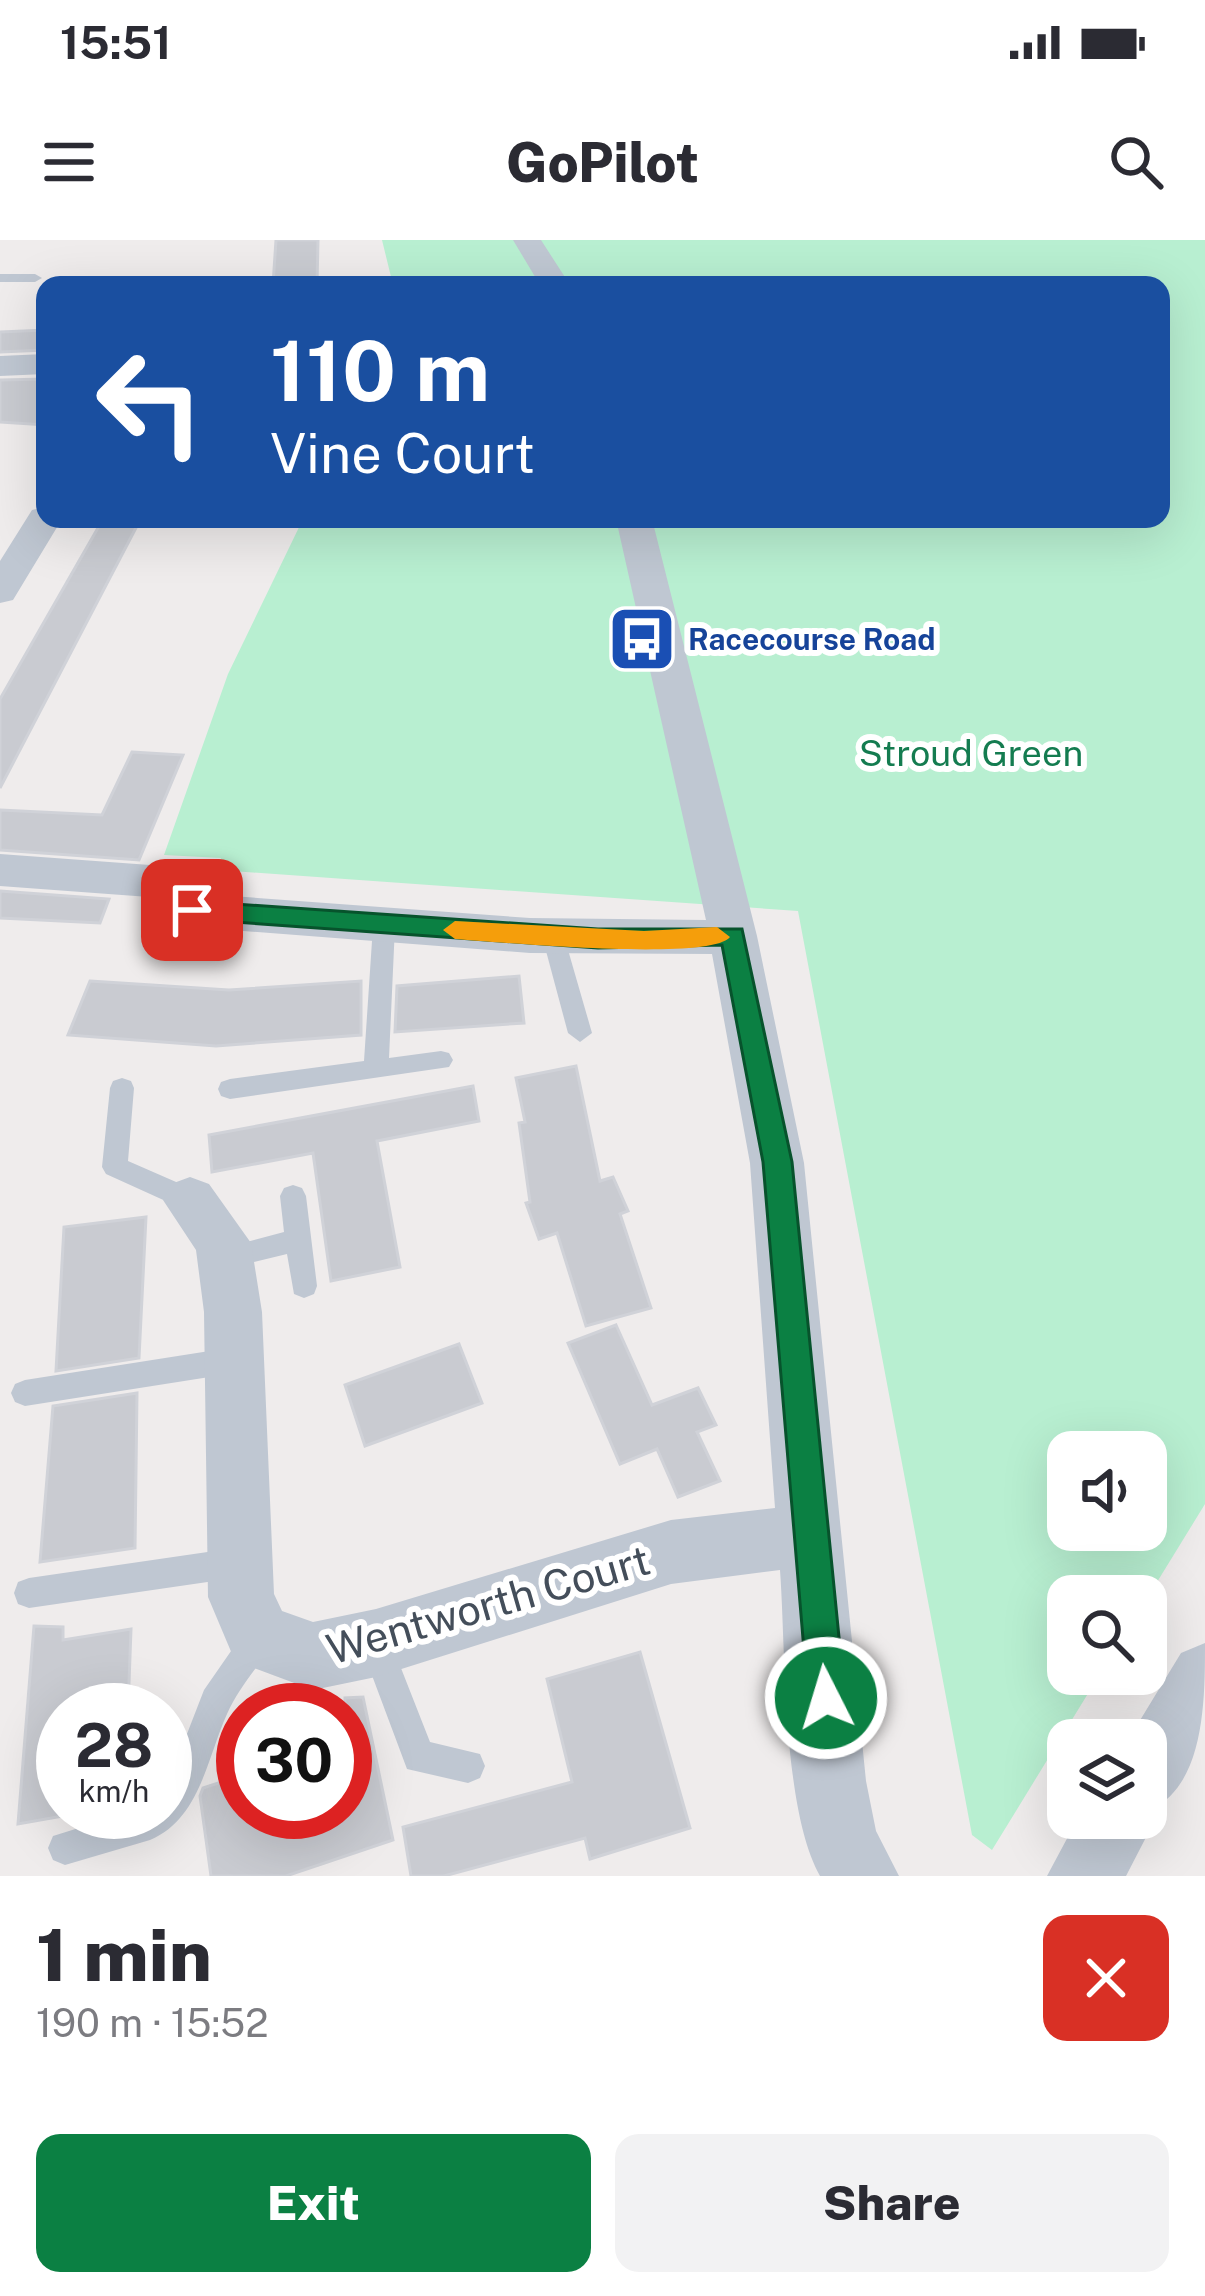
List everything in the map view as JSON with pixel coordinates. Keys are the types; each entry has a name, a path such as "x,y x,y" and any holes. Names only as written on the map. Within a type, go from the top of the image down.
{"street":[{"path":"527,240 549,276"},
{"path":"0,366 36,364"},
{"path":"0,592 39,528"},
{"path":"636,528 733,936 777,1162 831,1781 842,1844 862,1876"},
{"path":"0,870 160,886 192,910 553,936 644,940 733,936"},
{"path":"190,1200 223,1243 238,1360 241,1597 259,1637"},
{"name":"Wentworth Court","path":"259,1637 314,1656 376,1643 671,1552 812,1535"},
{"path":"1167,1740 1205,1677"},
{"path":"1084,1876 1107,1839"}],"lane":[{"path":"0,278 34,278"},
{"path":"376,1068 384,926"},
{"path":"553,936 580,1033"},
{"path":"230,1089 441,1060"},
{"path":"122,1088 115,1167 190,1200"},
{"path":"293,1196 304,1286"},
{"path":"225,1258 298,1240"},
{"path":"25,1393 238,1360"},
{"path":"29,1593 238,1563"},
{"path":"192,1764 215,1701 259,1637"},
{"path":"376,1643 419,1757 468,1766"},
{"path":"65,1848 96,1839"}],"green space":[{"name":"Stroud Green","path":"382,240 1205,240 1205,1504 1161,1575 1047,1575 1047,1695 1087,1695 1072,1719 1047,1719 1047,1760 992,1850 972,1835 798,911 218,870 221,858 164,855 228,674 299,528 1170,528 1170,276 391,276"}],"building":[{"path":"276,240 318,240 317,276 274,276"},
{"path":"36,330 36,350 0,352 0,332"},
{"path":"36,379 36,424 0,422 0,380"},
{"path":"98,528 136,528 0,788 0,699"},
{"path":"132,752 183,755 139,860 0,850 0,810 102,815"},
{"path":"0,891 109,899 100,923 0,918"},
{"path":"519,976 524,1023 395,1032 397,986"},
{"path":"90,981 229,990 361,981 361,1035 216,1046 68,1035"},
{"path":"576,1066 600,1181 613,1177 628,1211 620,1214 651,1308 586,1326 557,1233 539,1239 526,1203 530,1202 519,1123 525,1122 516,1078"},
{"path":"473,1086 479,1121 377,1141 400,1267 331,1281 313,1153 212,1172 209,1135"},
{"path":"146,1217 139,1358 56,1371 64,1227"},
{"path":"616,1325 652,1405 698,1388 716,1425 697,1432 720,1481 678,1497 657,1449 620,1464 568,1343"},
{"path":"459,1344 482,1403 365,1446 345,1385"},
{"path":"137,1393 135,1548 40,1562 53,1406"},
{"path":"34,1626 63,1627 63,1640 131,1629 129,1683 36,1683 36,1821 18,1824"},
{"path":"640,1652 690,1828 590,1859 585,1838 444,1876 411,1876 403,1827 572,1782 547,1679"},
{"path":"372,1740 393,1840 286,1876 211,1876 200,1796 203,1788 216,1784 216,1839 372,1839"}],"slow traffic":[{"path":"455,930 644,940 717,937"}],"place":[{"name":"Racecourse Road","path":"642,639"}],"route":[{"path":"192,910 598,938 733,936 777,1162 826,1698"}]}
